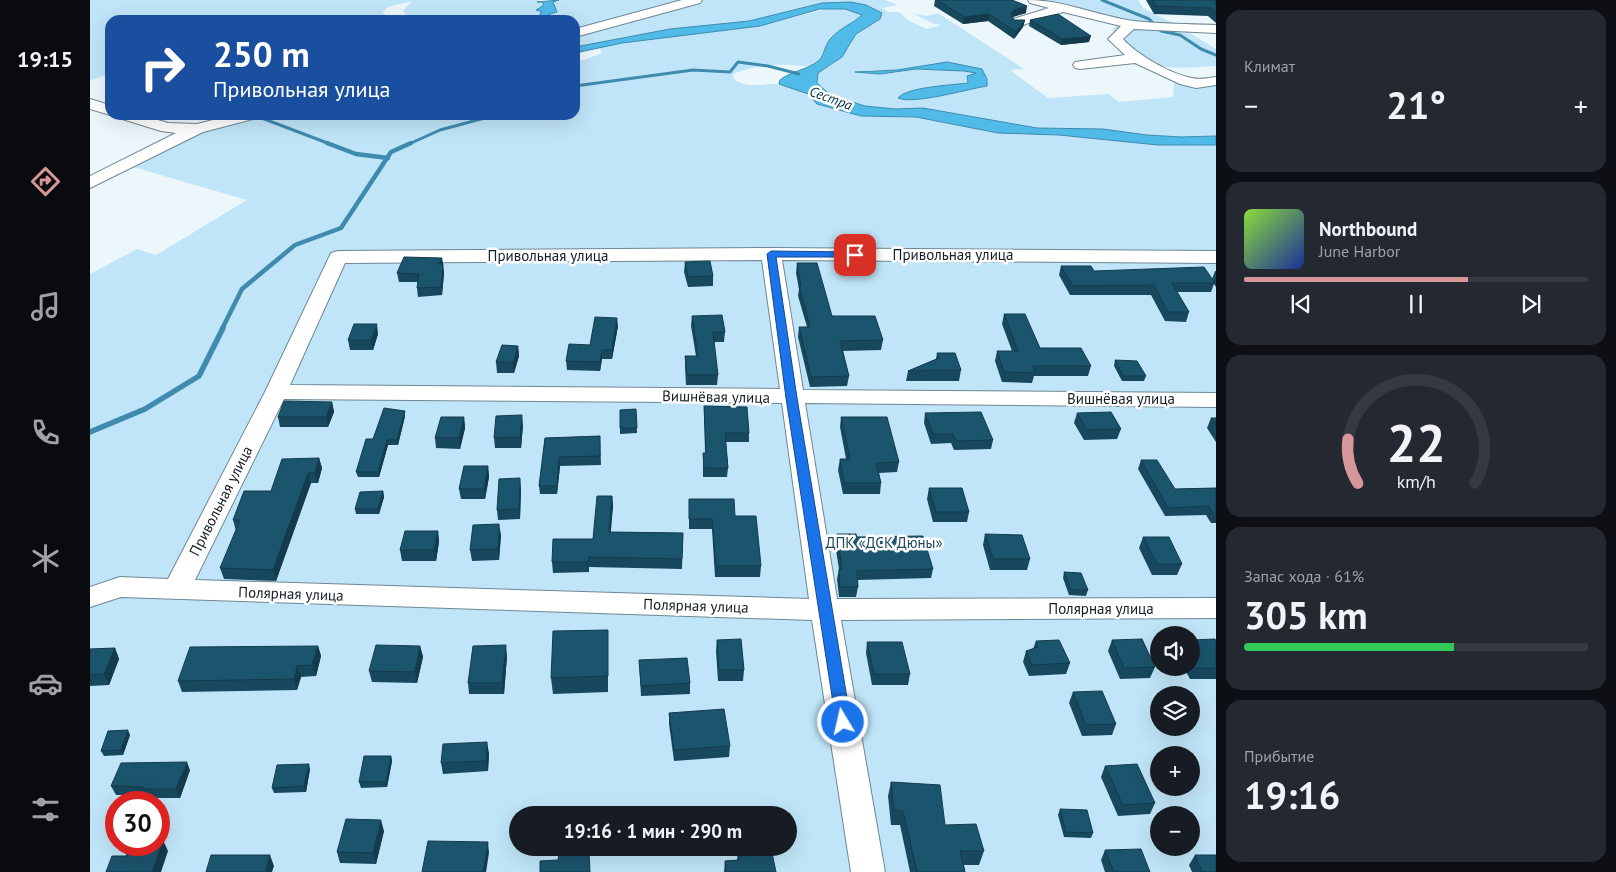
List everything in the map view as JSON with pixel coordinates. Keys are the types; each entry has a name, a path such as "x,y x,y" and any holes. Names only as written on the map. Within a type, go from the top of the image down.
{"street":[{"path":"580,32 696,0"},
{"path":"1034,0 1095,18 1138,24 1216,29"},
{"path":"1018,22 1063,8"},
{"path":"1138,24 1115,40 1123,48 1174,78 1196,83 1216,81"},
{"path":"1080,65 1139,58"},
{"path":"90,104 105,108"},
{"path":"141,120 160,126 201,128"},
{"path":"90,183 201,128 232,120"},
{"path":"160,126 160,135 168,143"},
{"path":"771,254 825,610 868,872"},
{"name":"Привольная улица","path":"176,590 276,392 338,258 771,254 1216,258"},
{"name":"Вишнёвая улица","path":"276,392 792,398 1216,400"},
{"path":"90,597 120,587 176,590"},
{"name":"Полярная улица","path":"176,590 825,610 1216,608"}],"green space":[{"path":"90,0 540,0 538,1 543,2 544,5 536,10 541,11 540,15 407,15 403,11 412,1 388,7 382,13 386,15 105,15 105,75 90,81"},
{"path":"559,0 693,0 580,31 580,15 551,15 556,10 553,2"},
{"path":"699,0 885,0 897,5 882,8 888,12 899,12 909,21 927,29 941,25 932,23 912,13 926,16 938,13 1024,69 1010,70 1048,98 1108,94 1119,102 1173,97 1175,78 1216,81 1216,136 1181,137 1103,129 1037,128 923,108 895,109 865,106 837,97 816,83 818,73 833,64 849,48 856,34 880,19 866,5 851,2 822,3 749,21 670,29 580,46 580,33","holes":["947,62 982,69 987,86 941,96 905,99 898,97 921,89 968,83 976,73 928,69 880,73 859,72 897,70"]},
{"path":"1034,0 1138,0 1143,8 1180,27 1216,49 1216,66 1180,68 1147,62 1123,48 1113,30 1119,22"},
{"name":"ДПК «ДСК Дюны»","path":"830,8 845,9 862,15 831,37 820,57 813,64 806,66 762,66 733,74 734,79 750,85 776,84 785,86 803,93 814,101 861,116 916,117 998,133 1059,135 1158,145 1216,145 1216,872 90,872 90,274 137,249 156,255 247,200 126,165 186,134 234,120 580,120 580,60 602,53 599,47 760,26"}],"water":[{"path":"559,0 553,2 557,12 550,15 540,15 541,11 536,10 544,5 542,2 537,2"},
{"name":"Сестра","path":"851,2 866,5 882,13 880,19 856,34 842,57 818,73 817,83 827,92 837,97 865,106 895,109 923,108 1037,128 1103,129 1181,137 1216,136 1216,145 1158,145 1059,135 998,133 916,117 861,116 817,104 808,94 779,84 780,80 784,77 818,61 831,38 862,15 845,9 820,9 760,26 622,43 580,52 580,46 670,29 749,21 822,3"},
{"path":"947,62 982,69 987,79 987,86 928,98 905,100 898,98 910,91 968,83 967,76 976,73 916,69 880,74 855,72 897,70"}],"building":[{"path":"937,0 1012,0 1027,6 1014,10 1011,14 1014,20 1025,20 1016,32 989,14 964,17"},
{"path":"1152,0 1216,0 1216,13 1211,8 1156,6"},
{"path":"1058,14 1091,36 1062,39 1030,20"},
{"path":"404,257 442,258 439,264 443,264 441,287 417,288 419,274 397,273"},
{"path":"710,261 713,276 688,277 685,262"},
{"path":"797,263 817,263 832,316 875,316 883,340 840,341 849,376 811,377 799,327 810,327 799,286 801,286"},
{"path":"1061,266 1091,266 1094,271 1204,267 1215,283 1172,283 1189,312 1168,312 1154,285 1073,286"},
{"path":"1004,314 1025,314 1040,348 1081,348 1091,366 1033,366 1035,373 1004,372 997,351 1018,351"},
{"path":"722,315 725,332 713,332 718,375 687,375 685,356 698,356 692,316"},
{"path":"595,317 617,318 612,350 602,350 600,362 566,361 569,344 590,345"},
{"path":"354,324 377,324 371,340 348,340"},
{"path":"502,345 518,346 513,363 496,362"},
{"path":"937,353 955,353 961,370 908,371 939,358"},
{"path":"1115,360 1137,361 1146,376 1123,376"},
{"path":"284,401 332,402 326,417 278,417"},
{"path":"704,406 747,407 749,433 725,433 728,468 704,468 703,453 706,453"},
{"path":"384,408 405,411 397,440 387,440 378,472 356,472 366,439 373,439"},
{"path":"636,409 637,428 620,428 620,410"},
{"path":"981,412 993,440 956,441 953,434 933,434 925,413"},
{"path":"1111,412 1121,429 1087,430 1077,413"},
{"path":"522,415 520,437 494,438 496,416"},
{"path":"441,417 464,417 459,438 435,438"},
{"path":"841,417 887,417 899,462 876,463 881,483 844,483 840,459 850,459"},
{"path":"1211,418 1216,418 1216,425"},
{"path":"600,436 600,456 559,457 557,486 539,486 545,438"},
{"path":"319,458 315,473 308,473 273,570 220,568 240,520 233,520 244,491 271,491 282,459"},
{"path":"1141,460 1157,460 1175,489 1216,488 1216,515 1214,515 1209,506 1168,508"},
{"path":"464,466 488,466 484,489 459,489"},
{"path":"520,478 519,509 497,510 499,479"},
{"path":"929,488 962,488 969,512 936,512"},
{"path":"383,491 378,509 355,509 360,492"},
{"path":"597,496 612,496 609,532 683,533 682,559 589,557 588,562 552,562 553,539 593,539"},
{"path":"689,499 734,499 735,516 756,516 761,566 716,566 712,519 689,519"},
{"path":"499,524 498,549 470,550 473,525"},
{"path":"405,531 438,531 434,550 400,550"},
{"path":"837,534 856,534 857,537 923,536 933,569 857,571 858,587 840,587 839,569 842,569"},
{"path":"985,534 1022,535 1030,559 993,559"},
{"path":"1143,537 1169,537 1182,564 1157,564"},
{"path":"1064,572 1081,573 1088,590 1071,590"},
{"path":"608,630 608,676 551,678 553,631"},
{"path":"741,639 744,670 719,670 717,640"},
{"path":"1142,639 1150,656 1150,667 1124,668 1112,640"},
{"path":"1215,639 1216,668 1200,668 1200,640"},
{"path":"1059,640 1070,663 1032,665 1026,651 1038,647 1036,641"},
{"path":"867,642 902,642 910,674 874,674"},
{"path":"376,645 420,646 415,672 369,671"},
{"path":"506,645 502,683 468,683 473,646"},
{"path":"318,646 312,665 297,666 294,679 178,681 190,647"},
{"path":"115,648 104,674 90,675 90,649"},
{"path":"687,658 690,683 641,686 639,660"},
{"path":"1102,691 1116,724 1086,725 1073,692"},
{"path":"724,709 730,746 674,750 669,713"},
{"path":"128,730 121,750 101,751 108,731"},
{"path":"487,742 486,761 441,763 443,744"},
{"path":"364,756 391,756 386,782 359,782"},
{"path":"187,762 176,789 142,789 143,787 111,786 121,763"},
{"path":"309,764 304,786 272,788 277,765"},
{"path":"1137,764 1150,796 1155,803 1123,805 1105,766"},
{"path":"891,782 940,785 945,825 976,824 984,851 960,851 965,872 917,872 903,811 894,810"},
{"path":"1060,809 1087,810 1093,833 1066,832"},
{"path":"346,819 381,820 373,853 337,852"},
{"path":"428,841 488,842 483,872 422,872"},
{"path":"1141,849 1150,872 1114,872 1105,850"},
{"path":"211,855 270,855 265,872 206,872"},
{"path":"1216,855 1216,872 1202,872 1195,856"},
{"path":"112,856 158,856 152,872 106,872"},
{"path":"559,856 589,856 590,872 540,872 540,861 558,860"},
{"path":"739,856 773,856 776,872 726,872 725,861 739,860"}],"waterway":[{"path":"1102,0 1149,19 1161,31 1180,35 1201,49 1216,55"},
{"path":"580,85 693,70 730,72 738,62 768,66 799,74"},
{"path":"267,120 330,144"},
{"path":"409,144 440,130 477,120"},
{"path":"327,143 356,154 387,158"},
{"path":"387,158 391,152 411,143"},
{"path":"222,329 242,289 295,245 341,228 387,158"},
{"path":"90,432 145,409 199,376 223,328"}],"route":[{"path":"843,722 771,254 855,255"}]}
